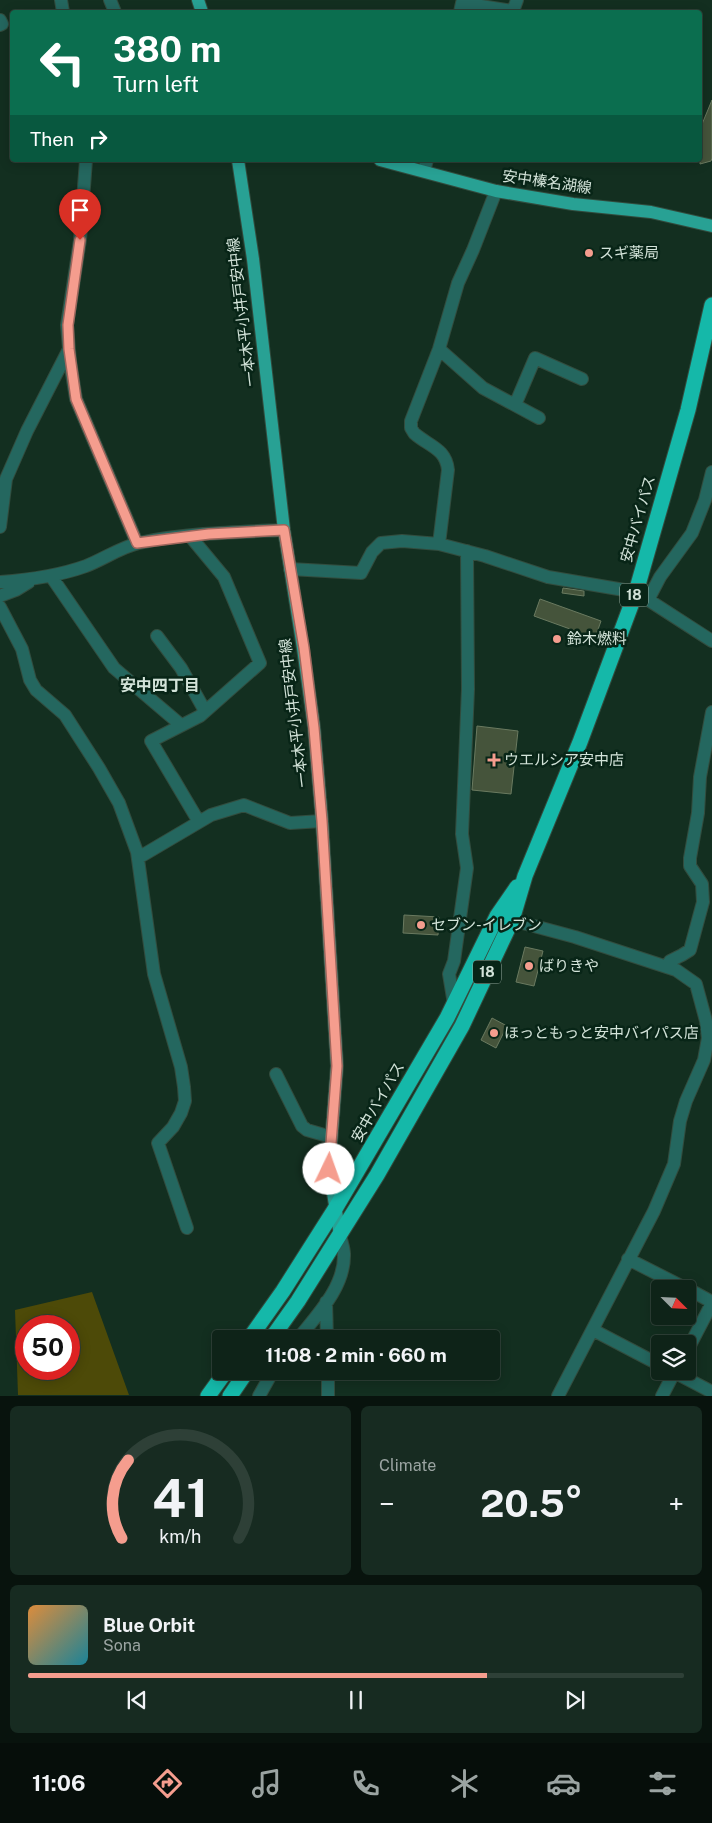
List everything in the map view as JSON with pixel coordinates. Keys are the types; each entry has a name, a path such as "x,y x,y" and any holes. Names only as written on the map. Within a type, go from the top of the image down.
{"highway":[{"name":"安中バイパス","path":"277,1330 340,1235 462,1026 512,920 525,876 642,596 712,305"},
{"name":"安中バイパス","path":"255,1330 283,1291 335,1209 454,1004 497,916 525,876"},
{"path":"208,1396 220,1380"},
{"path":"230,1396 241,1380"}],"main road":[{"name":"一本木平小井戸安中線","path":"238,162 253,259 284,530 304,648 314,728 322,821 337,1066 329,1169 340,1235"},
{"name":"安中榛名湖線","path":"395,162 426,166 496,191 573,204 651,212 712,226"}],"street":[{"path":"460,10 462,3 506,10"},
{"path":"0,20 2,24 0,25"},
{"path":"86,162 80,240 68,325 69,349 76,399 137,543"},
{"path":"439,544 448,470 447,462 444,455 414,433 411,428 411,421 439,348 458,282 473,250 496,191"},
{"path":"439,348 483,388 539,418"},
{"path":"0,527 6,480 69,349"},
{"path":"516,405 535,358 582,379"},
{"path":"642,596 660,577 692,533 709,502 712,472"},
{"path":"0,582 51,576 86,566 137,543 190,536 284,530"},
{"path":"190,536 224,577 260,664 200,716 150,741 199,822"},
{"path":"290,569 362,573 372,552 381,543 402,541 439,544 467,551 548,578 642,596 712,641"},
{"path":"454,1004 449,974 454,961 467,868 462,834 468,689 467,551"},
{"path":"51,576 114,668 181,725"},
{"path":"0,596 16,590 34,579"},
{"path":"0,607 22,649 30,680 36,690 65,715 99,768 131,832 138,858 154,974 181,1068 184,1087 185,1101 181,1113 173,1127 158,1142 187,1228"},
{"path":"157,636 182,668 205,711"},
{"path":"667,967 670,961 690,950 703,902 702,884 690,866 690,858 698,812 700,777 712,712"},
{"path":"138,858 211,815 244,805 290,823 322,821"},
{"path":"497,916 676,970 696,984 706,1021 708,1038 704,1060 686,1101 680,1121 674,1164 654,1211 558,1396"},
{"path":"276,1074 302,1126 307,1130 331,1137"},
{"path":"305,1330 338,1284 342,1271 344,1252 340,1235"},
{"path":"628,1259 669,1280"},
{"path":"695,1335 712,1302 696,1294"},
{"path":"326,1302 327,1330"},
{"path":"592,1330 651,1360"},
{"path":"258,1396 268,1380"},
{"path":"328,1380 328,1396"},
{"path":"662,1396 670,1380"},
{"path":"689,1380 712,1392"}],"shaded area":[{"path":"92,1292 129,1395 18,1395 17,1380 80,1380 80,1315 15,1315 15,1310"}],"building":[{"path":"712,100 712,158 711,161 700,164 702,162 702,124"},
{"path":"563,588 584,591 584,596 562,593"},
{"path":"540,599 601,621 595,638 534,616"},
{"name":"ウエルシア安中店","path":"477,726 518,731 511,794 472,790"},
{"name":"セブン-イレブン","path":"404,915 439,917 438,935 403,933"},
{"name":"ばりきや","path":"525,947 543,951 534,986 516,982"},
{"name":"ほっともっと安中バイパス店","path":"492,1018 507,1026 496,1048 481,1040"}],"place":[{"name":"スギ薬局","path":"589,253"},
{"name":"鈴木燃料","path":"557,639"},
{"name":"ウエルシア安中店","path":"494,760"},
{"name":"セブン-イレブン","path":"421,925"},
{"name":"ばりきや","path":"529,966"},
{"name":"ほっともっと安中バイパス店","path":"494,1033"}],"district":[{"name":"安中四丁目","path":"160,685"}],"route":[{"path":"80,240 68,325 69,349 76,399 137,543 209,534 284,530 304,648 314,728 322,821 337,1066 329,1169"}]}
